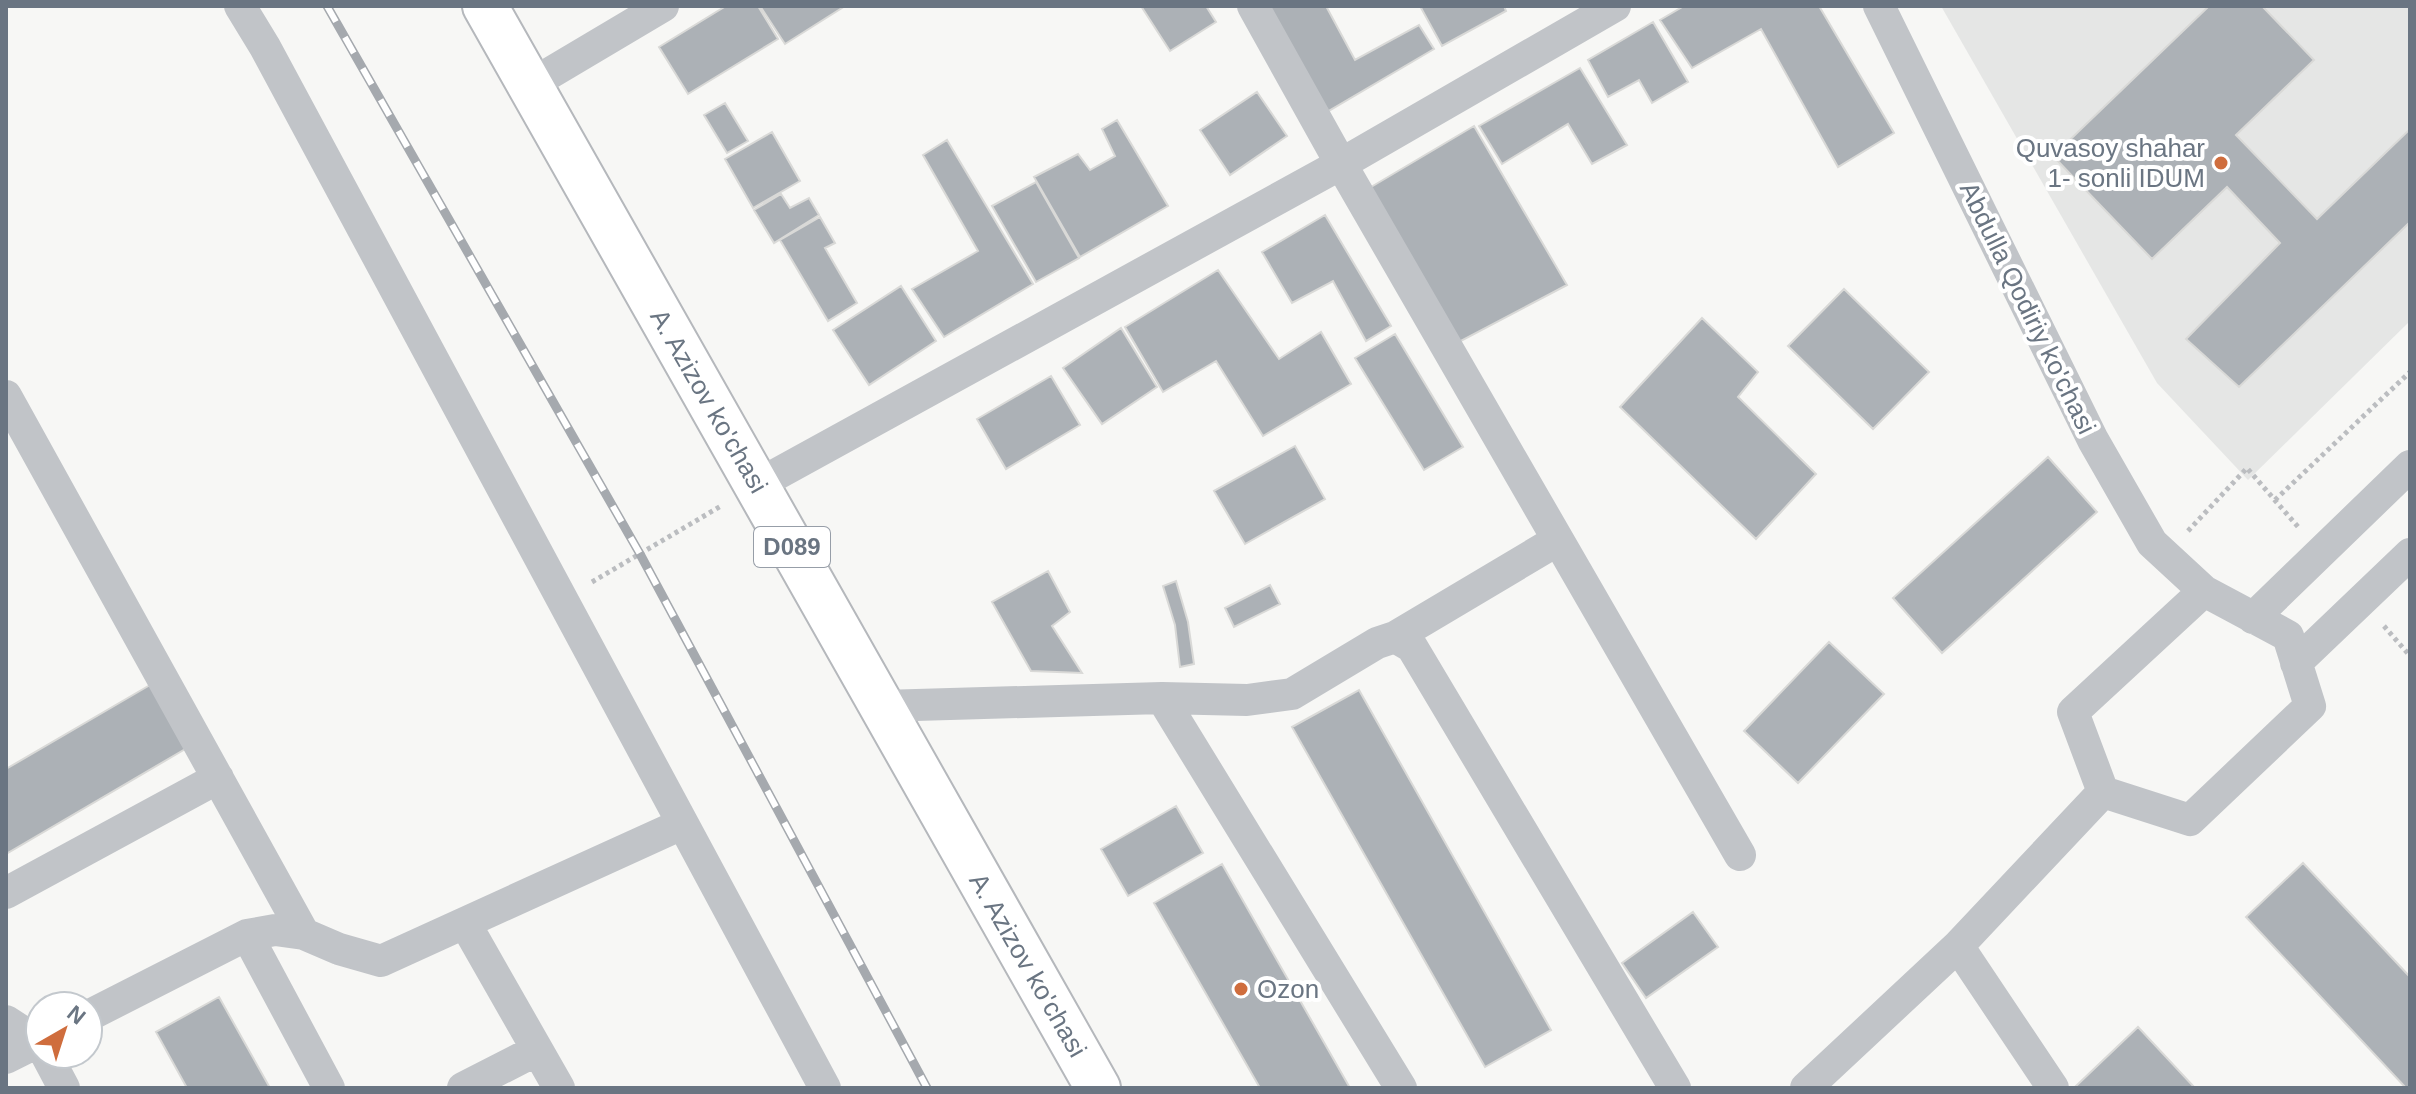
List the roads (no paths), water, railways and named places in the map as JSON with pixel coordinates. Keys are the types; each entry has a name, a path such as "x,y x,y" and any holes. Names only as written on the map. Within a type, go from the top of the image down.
{"main road":[{"name":"A. Azizov ko'chasi","path":"485,6 1098,1088"}],"street":[{"path":"240,6 265,47 825,1088"},
{"path":"530,85 663,6"},
{"path":"1253,6 1740,855"},
{"path":"757,485 1341,164 1615,6"},
{"name":"Abdulla Qodiriy ko'chasi","path":"1879,6 2093,440 2152,543 2204,591"},
{"path":"6,396 304,934"},
{"path":"2253,618 2410,466"},
{"path":"882,706 1162,698 1247,700 1292,694 1558,540"},
{"path":"2296,663 2410,554"},
{"path":"2204,591 2288,636 2310,706 2190,820 2103,792 2073,712 2204,591"},
{"path":"1395,637 1412,647 1675,1088"},
{"path":"1162,698 1401,1088"},
{"path":"6,893 218,778"},
{"path":"1806,1088 1958,946 2103,792"},
{"path":"104,1008 247,935 275,930 304,934 339,949 381,961 682,824"},
{"path":"465,923 559,1088"},
{"path":"247,935 329,1088"},
{"path":"1958,946 2053,1088"},
{"path":"6,1021 24,1032"},
{"path":"463,1088 537,1050"},
{"path":"54,1070 64,1088"}],"railway":[{"path":"327,6 640,554 927,1088"}],"place":[{"name":"Quvasoy shahar 1- sonli IDUM","path":"2221,163"},
{"name":"Ozon","path":"1241,989"}]}
